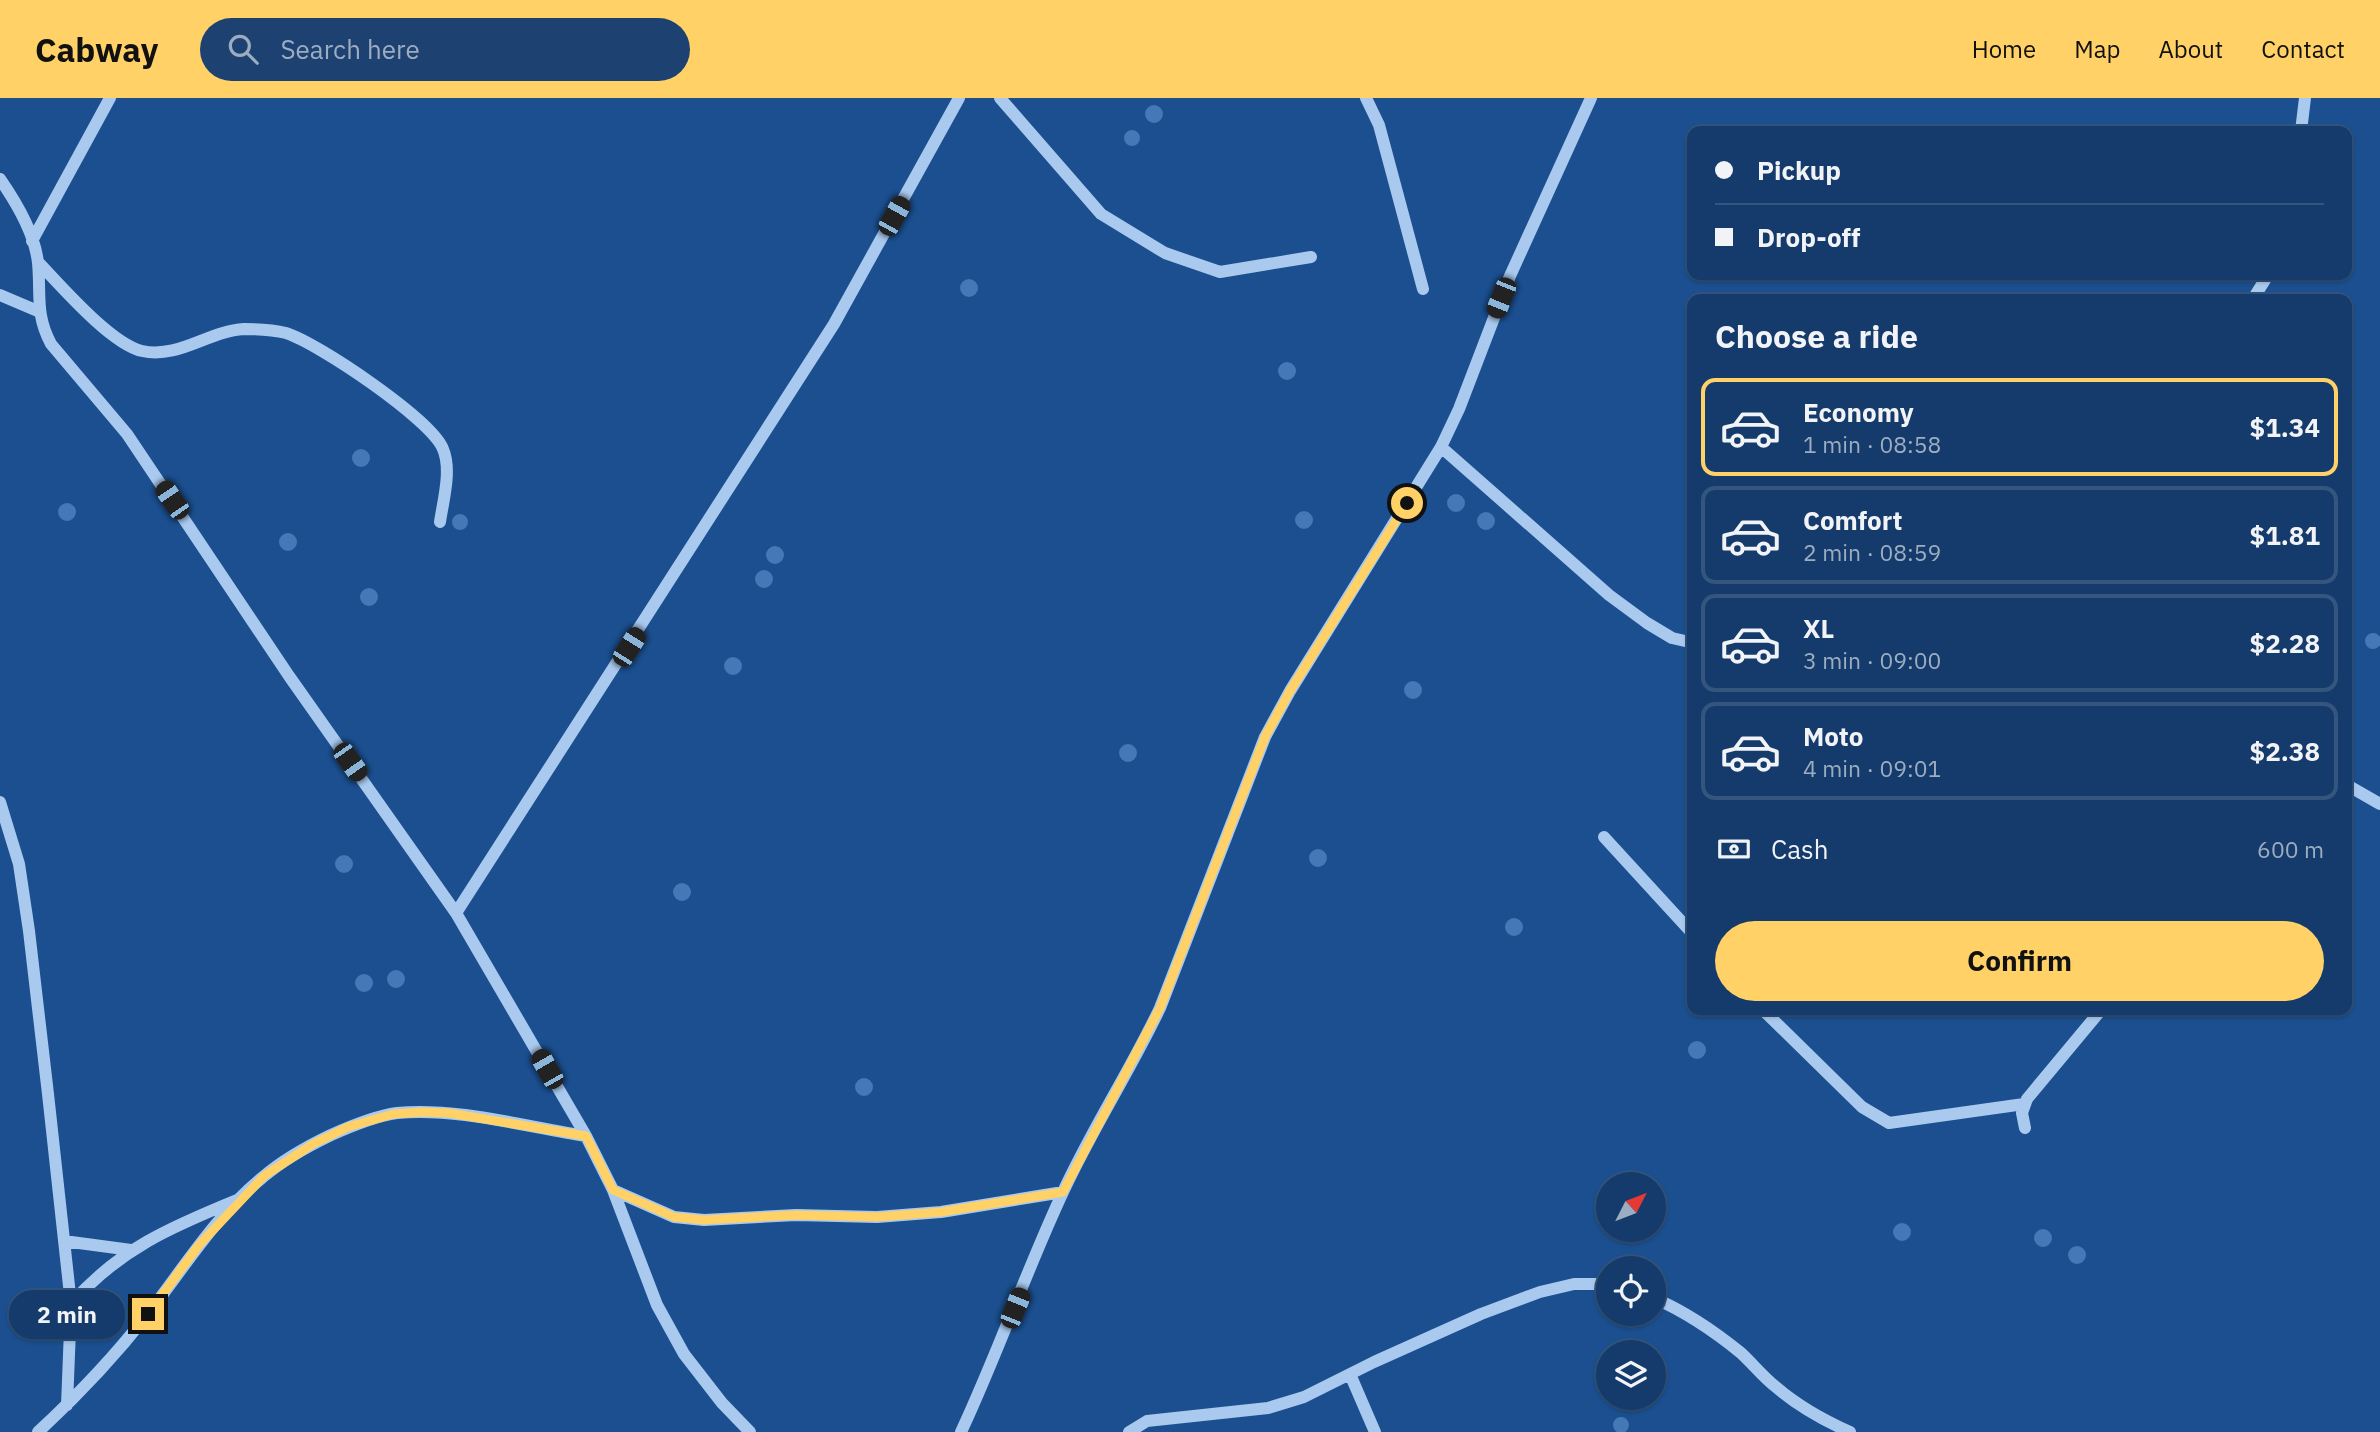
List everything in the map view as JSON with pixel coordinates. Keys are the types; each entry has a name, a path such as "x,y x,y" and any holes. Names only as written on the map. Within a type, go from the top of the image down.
{"street":[{"path":"32,241 110,98"},
{"path":"456,913 834,324 959,98"},
{"path":"1000,98 1101,214 1165,253 1220,272 1311,257"},
{"path":"1366,98 1379,125 1423,289"},
{"path":"961,1432 1063,1192 1160,1008 1265,737 1290,691 1441,447 1510,276 1591,98"},
{"path":"2302,126 2305,98"},
{"path":"0,179 19,205 32,241 38,262 37,295 40,312 51,344 127,434 289,676 456,913 586,1136 613,1190 657,1305 684,1354 722,1403 750,1432"},
{"path":"38,262 120,341 139,351 173,352 241,329 258,329 286,333 348,367 437,437 444,450 446,465 440,522"},
{"path":"0,295 40,312"},
{"path":"1441,447 1609,595 1672,638 1687,641"},
{"path":"2352,788 2380,804"},
{"path":"0,802 19,864 29,931 64,1241 71,1304 67,1405"},
{"path":"1604,837 1687,928"},
{"path":"1768,1015 1862,1107 1889,1123 2024,1104"},
{"path":"2025,1128 2022,1114 2024,1104 2097,1015"},
{"path":"38,1432 67,1405 123,1344 186,1261 241,1198 264,1176 313,1144 348,1127 393,1114 449,1113 586,1136"},
{"path":"613,1190 674,1217 704,1220 796,1215 877,1217 941,1212 1063,1192"},
{"path":"71,1304 92,1280 131,1250 181,1223 241,1198"},
{"path":"64,1241 131,1250"},
{"path":"1129,1432 1147,1421 1268,1408 1304,1397 1481,1314 1540,1292 1574,1284 1596,1284"},
{"path":"1666,1303 1712,1330 1743,1355 1776,1388 1841,1431"},
{"path":"1350,1374 1375,1432"}],"building":[{"path":"1154,105 1160,108 1163,114 1160,120 1154,123 1148,120 1145,114 1148,108"},
{"path":"1129,130 1135,130 1140,138 1138,144 1129,146 1124,141 1124,135"},
{"path":"969,279 975,282 978,288 975,294 969,297 963,294 960,288 963,282"},
{"path":"1287,362 1293,365 1296,371 1293,377 1287,380 1281,377 1278,371 1281,365"},
{"path":"361,449 367,452 370,458 367,464 361,467 355,464 352,458 355,452"},
{"path":"1456,494 1462,497 1465,503 1462,509 1456,512 1450,509 1447,503 1450,497"},
{"path":"67,503 73,506 76,512 73,518 67,521 61,518 58,512 61,506"},
{"path":"1304,511 1310,514 1313,520 1310,526 1304,529 1298,526 1295,520 1298,514"},
{"path":"1486,512 1492,515 1495,521 1492,527 1486,530 1480,527 1477,521 1480,515"},
{"path":"457,514 463,514 468,522 466,528 457,530 452,525 452,519"},
{"path":"288,533 294,536 297,542 294,548 288,551 282,548 279,542 282,536"},
{"path":"775,546 781,549 784,555 781,561 775,564 769,561 766,555 769,549"},
{"path":"764,570 770,573 773,579 770,585 764,588 758,585 755,579 758,573"},
{"path":"369,588 375,591 378,597 375,603 369,606 363,603 360,597 363,591"},
{"path":"2370,633 2376,633 2381,641 2379,647 2370,649 2365,644 2365,638"},
{"path":"733,657 739,660 742,666 739,672 733,675 727,672 724,666 727,660"},
{"path":"1413,681 1419,684 1422,690 1419,696 1413,699 1407,696 1404,690 1407,684"},
{"path":"1128,744 1134,747 1137,753 1134,759 1128,762 1122,759 1119,753 1122,747"},
{"path":"1318,849 1324,852 1327,858 1324,864 1318,867 1312,864 1309,858 1312,852"},
{"path":"344,855 350,858 353,864 350,870 344,873 338,870 335,864 338,858"},
{"path":"682,883 688,886 691,892 688,898 682,901 676,898 673,892 676,886"},
{"path":"1514,918 1520,921 1523,927 1520,933 1514,936 1508,933 1505,927 1508,921"},
{"path":"396,970 402,973 405,979 402,985 396,988 390,985 387,979 390,973"},
{"path":"364,974 370,977 373,983 370,989 364,992 358,989 355,983 358,977"},
{"path":"1697,1041 1703,1044 1706,1050 1703,1056 1697,1059 1691,1056 1688,1050 1691,1044"},
{"path":"864,1078 870,1081 873,1087 870,1093 864,1096 858,1093 855,1087 858,1081"},
{"path":"1902,1223 1908,1226 1911,1232 1908,1238 1902,1241 1896,1238 1893,1232 1896,1226"},
{"path":"2043,1229 2049,1232 2052,1238 2049,1244 2043,1247 2037,1244 2034,1238 2037,1232"},
{"path":"2077,1246 2083,1249 2086,1255 2083,1261 2077,1264 2071,1261 2068,1255 2071,1249"},
{"path":"1618,1417 1624,1417 1629,1425 1627,1431 1618,1433 1613,1428 1613,1422"}],"route":[{"path":"148,1314 199,1245 264,1176 313,1144 348,1127 393,1114 449,1113 586,1136 613,1190 674,1217 729,1220 796,1215 877,1217 941,1212 1063,1192 1160,1008 1265,737 1290,691 1407,503"}]}
